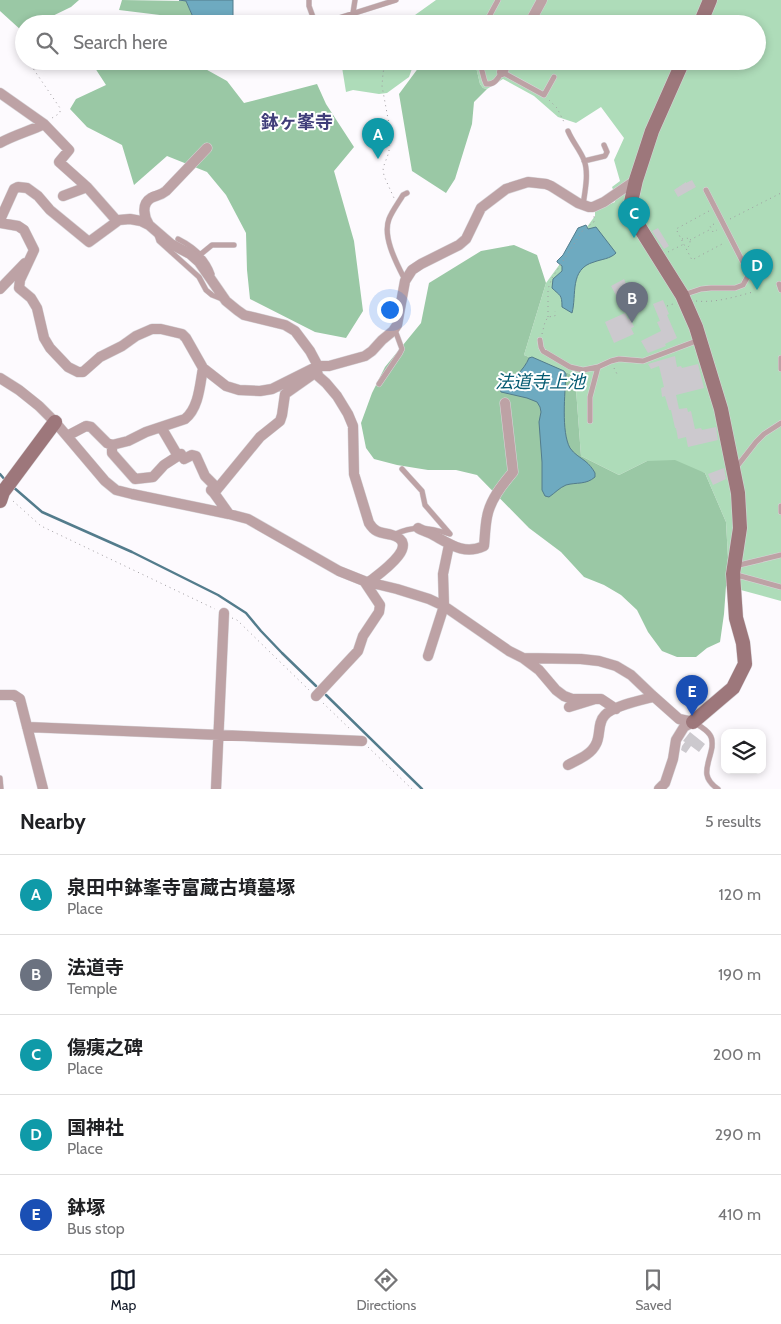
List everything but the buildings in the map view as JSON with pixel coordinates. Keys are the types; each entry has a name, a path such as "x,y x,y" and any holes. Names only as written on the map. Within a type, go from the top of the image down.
{"street":[{"path":"534,15 542,0"},
{"path":"704,15 710,0"},
{"path":"659,789 665,783 673,759 676,740 684,727 693,722 734,688 745,664 743,642 736,618 734,570 740,528 738,494 721,409 700,340 682,295 635,220 631,210 636,180 652,131 679,70"},
{"path":"0,93 44,124 68,150 59,162 88,187 117,221"},
{"path":"0,143 44,124"},
{"path":"152,228 144,217 144,209 147,202 152,197 166,191 207,148"},
{"path":"0,224 18,226 24,230 34,250 20,280 19,288 32,298 37,308 44,338 50,348 68,367 78,372 83,372 100,357 122,346 136,336 152,329 161,329 182,334 203,368 226,386 240,390 260,391 272,389 317,369 365,356 372,351 397,325 405,281 412,270 459,245 466,238 481,208 506,188 528,182 546,184 578,203 589,207 596,207 636,180"},
{"path":"0,197 18,187 27,188 89,242 117,221 130,219 141,221 171,244 190,254 226,300 237,310 244,314 285,325 295,331 310,351 318,376 337,396 353,426 354,474 369,523 378,532 392,535 402,542 401,554 395,561 366,582"},
{"path":"63,196 88,187"},
{"path":"0,220 14,189"},
{"path":"0,289 32,256"},
{"path":"67,436 86,426 91,426 107,443 112,445 128,441 146,432 185,419 189,416 195,404 203,368"},
{"path":"214,492 260,437 280,421 285,394 317,369"},
{"path":"0,378 39,406 105,481 116,490 229,514 248,520 339,571 366,582 398,588 444,606 509,651 523,658 539,670 556,690 564,696 572,699 601,699 616,708"},
{"path":"418,528 458,549 478,549 484,546 487,517 492,502 501,486 513,472 505,403"},
{"path":"0,501 3,492 55,422"},
{"path":"161,427 178,456"},
{"path":"112,445 112,454 135,479 153,477 164,465 181,454 184,459 192,455 196,456 205,476 214,486 211,490 229,514"},
{"path":"428,656 444,606 443,574 449,545"},
{"path":"316,696 358,652 363,636 379,612 380,605 366,582"},
{"path":"216,789 224,613"},
{"path":"523,658 582,659 616,666 631,675 679,719 693,722"},
{"path":"0,695 14,695 20,699 43,789"},
{"path":"568,766 590,752 597,744 600,723 604,715 616,708 653,697"},
{"path":"569,707 595,699"},
{"path":"27,727 362,741"}],"lane":[{"path":"309,0 312,15"},
{"path":"353,13 355,0"},
{"path":"347,15 396,0"},
{"path":"490,15 498,0"},
{"path":"482,70 486,84 496,82 502,72 544,95 554,77"},
{"path":"568,131 584,161 586,179 583,205"},
{"path":"584,161 605,156 604,145"},
{"path":"682,295 701,289 735,288 743,284 749,274 706,190"},
{"path":"405,281 389,245 388,220 407,193"},
{"path":"152,228 159,241 199,277 206,290 212,295 226,300"},
{"path":"178,239 201,254 212,273 212,280"},
{"path":"201,254 212,246 234,245"},
{"path":"379,384 402,349 394,329"},
{"path":"540,340 540,347 543,351 570,367 583,370 598,368 611,360 643,360 700,340"},
{"path":"781,358 781,369"},
{"path":"590,421 590,397 598,368"},
{"path":"733,471 756,442 764,434 781,423"},
{"path":"392,535 401,531 418,528 429,528 450,534 425,505 422,491 402,469"},
{"path":"781,506 781,512"},
{"path":"734,570 781,555"},
{"path":"734,570 781,587"},
{"path":"693,722 711,736 711,749 706,770 707,779 718,789"},
{"path":"0,778 1,789"}],"path":[{"path":"34,70 60,108 60,113 44,124"},
{"path":"383,166 389,152 389,124 383,94 384,70"},
{"path":"544,95 556,108 568,131"},
{"path":"381,163 384,176 397,205"},
{"path":"723,223 781,193"},
{"path":"716,208 676,229 692,260 731,239"},
{"path":"548,318 548,289 552,278 583,230 594,222"},
{"path":"712,229 710,226 714,224"},
{"path":"681,239 686,238 690,240 712,229"},
{"path":"712,229 713,232 717,230"},
{"path":"686,248 690,245 690,240"},
{"path":"672,249 684,244"},
{"path":"698,302 717,301 753,292"},
{"path":"667,306 671,305"},
{"path":"540,340 544,322 551,316 555,316 555,311"},
{"path":"611,360 618,376"}],"green space":[{"path":"0,0 79,0 71,7 55,15 15,15 15,25 0,11"},
{"path":"122,0 186,1 192,15 160,15 119,10"},
{"path":"436,0 781,0 781,601 726,586 728,558 726,522 705,473 647,461 619,475 581,456 575,376 524,355 546,283 595,216 595,210 615,202 612,187 620,181 614,160 624,138 601,107 576,123 558,117 534,96 503,79 487,89 483,88 480,84 477,70 766,70 766,15 415,15"},
{"path":"96,70 207,70 227,81 244,103 317,84 326,104 354,147 334,171 354,241 363,311 346,338 315,332 250,299 246,233 226,195 207,172 167,156 134,185 122,145 87,127 70,109 76,99 106,85"},
{"path":"342,70 412,70 409,77 387,93 379,94 353,90 346,92"},
{"path":"417,70 477,70 480,84 483,88 487,89 474,102 472,124 455,179 446,193 412,171 399,94"},
{"path":"514,245 537,255 546,283 524,355 575,376 581,456 619,475 647,461 675,460 705,473 726,522 728,558 720,642 707,648 696,657 677,657 662,651 648,632 637,610 621,595 604,585 584,577 561,552 529,528 477,475 456,470 428,470 397,465 374,459 366,448 361,423 372,393 385,367 421,323 429,283 481,251"}],"water":[{"path":"179,0 233,0 233,15 192,15 186,1"},
{"path":"586,225 588,229 596,227 616,253 609,258 586,265 581,270 577,276 572,313 562,307 561,297 552,288 553,279 562,271 562,266 557,261 563,255 578,228"},
{"name":"法道寺上池","path":"532,357 564,371 566,374 564,412 567,441 575,454 588,464 595,473 595,477 592,480 566,485 549,497 545,496 542,490 540,407 537,402 501,392 500,389 500,387 517,375 529,358"}],"waterway":[{"path":"0,474 6,481"},
{"path":"12,486 42,512 132,552 218,595 246,613 282,653 316,686"},
{"path":"326,695 422,789"}],"place":[{"name":"泉田中鉢峯寺富蔵古墳墓塚","path":"378,159"},
{"name":"傷痍之碑","path":"634,238"},
{"name":"国神社","path":"757,290"},
{"name":"法道寺","path":"632,323"},
{"name":"鉢塚","path":"692,716"}],"district":[{"name":"鉢ヶ峯寺","path":"297,122"}]}
